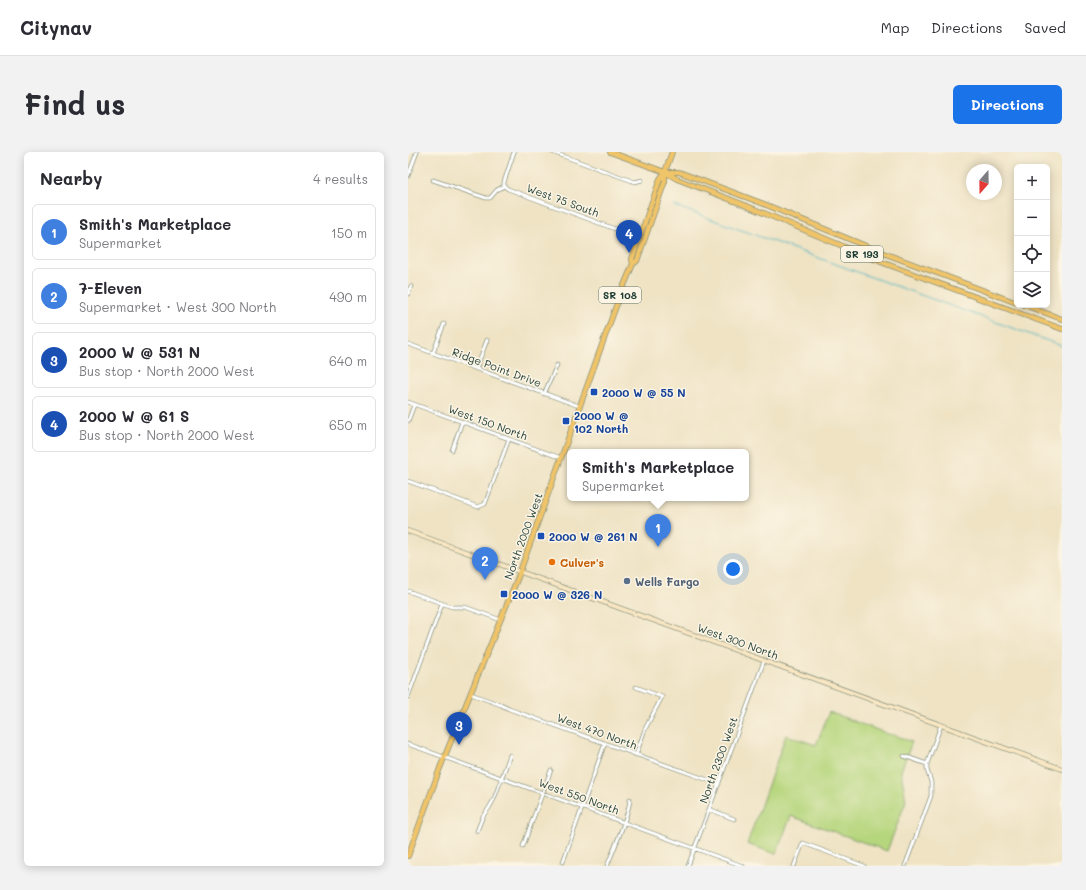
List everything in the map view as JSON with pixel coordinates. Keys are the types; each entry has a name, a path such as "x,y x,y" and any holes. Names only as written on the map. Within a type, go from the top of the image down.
{"main road":[{"name":"SR 193","path":"610,152 665,172 677,179 742,204 881,262 1062,329"},
{"name":"North 2000 West","path":"633,264 632,259 639,238 660,179 665,172 672,152"},
{"name":"SR 193","path":"665,172 679,172 764,204 878,251 1014,301"},
{"name":"North 2000 West","path":"408,856 444,757 520,571 620,295 633,264 637,261 666,182 665,172"},
{"path":"1032,308 1062,319"},
{"name":"West 300 North","path":"408,531 1062,769"}],"street":[{"path":"408,176 417,152"},
{"path":"433,180 486,198 490,198 497,190 504,186 514,152"},
{"path":"552,152 635,182 642,180"},
{"name":"West 75 South","path":"504,186 508,190 639,238"},
{"path":"408,294 411,286"},
{"path":"433,353 444,324"},
{"path":"476,369 487,340"},
{"name":"Ridge Point Drive","path":"408,344 579,406"},
{"path":"544,394 557,365"},
{"name":"West 150 North","path":"408,402 561,458"},
{"path":"408,421 414,405"},
{"path":"452,450 462,422"},
{"path":"408,481 478,506 485,504 510,439"},
{"path":"408,591 442,604 452,607 465,607 501,620"},
{"path":"408,697 442,604"},
{"name":"North 2300 West","path":"688,866 764,661"},
{"path":"636,688 662,698 646,729 636,754"},
{"name":"West 470 North","path":"471,694 501,705 509,710 719,784"},
{"path":"905,866 931,796 931,782 927,770 927,764 941,725"},
{"path":"563,862 605,743"},
{"name":"West 550 North","path":"408,744 624,822 740,866"},
{"path":"477,831 483,816 492,804 510,755"},
{"path":"904,756 927,764"},
{"path":"523,846 551,770"},
{"path":"608,866 630,804 630,799"},
{"path":"709,809 734,819"},
{"path":"794,866 803,843 864,866"}],"green space":[{"path":"829,712 912,742 901,771 906,801 887,851 791,816 776,854 747,844 786,735 816,745"}],"waterway":[{"path":"675,206 1062,346"}],"place":[{"name":"2000 W @ 61 S","path":"629,253"},
{"name":"2000 W @ 55 N","path":"594,392"},
{"name":"2000 W @ 102 North","path":"566,421"},
{"name":"2000 W @ 261 N","path":"541,536"},
{"name":"Smith's Marketplace","path":"658,547"},
{"name":"Culver's","path":"552,562"},
{"name":"7-Eleven","path":"485,580"},
{"name":"Wells Fargo","path":"627,581"},
{"name":"2000 W @ 326 N","path":"504,594"},
{"name":"2000 W @ 531 N","path":"459,745"}]}
